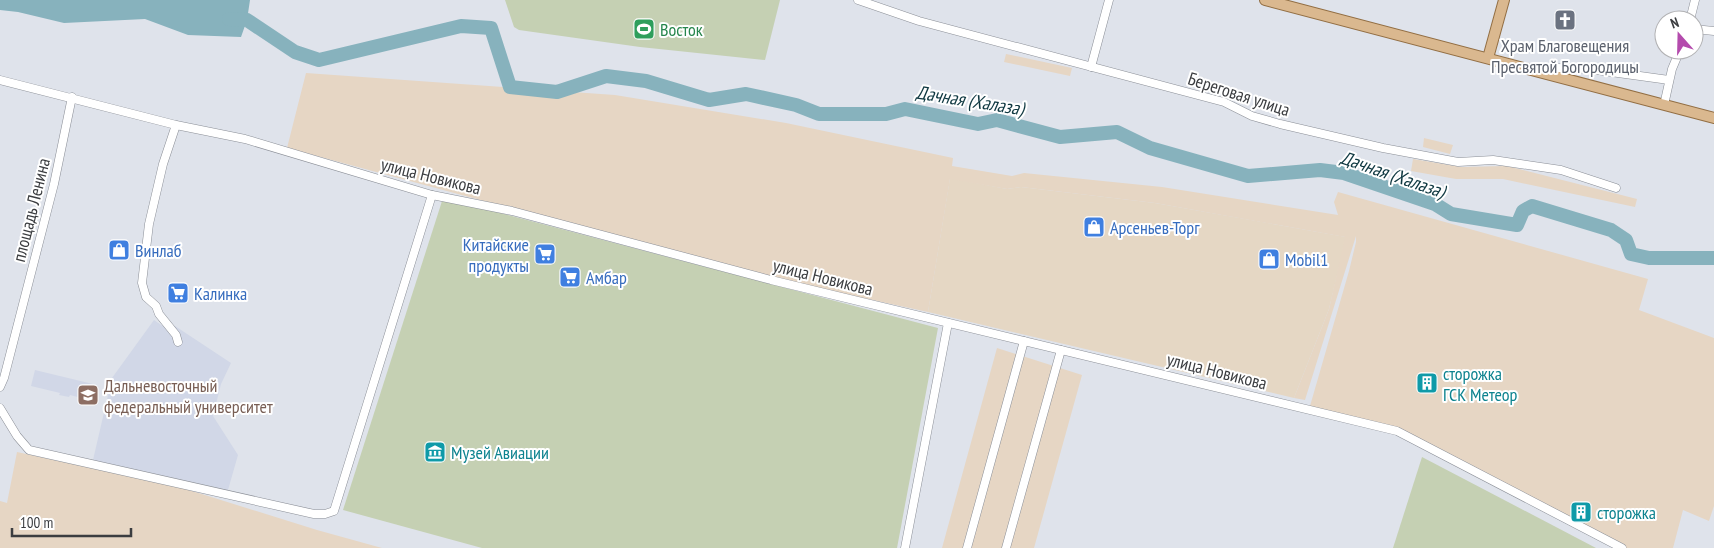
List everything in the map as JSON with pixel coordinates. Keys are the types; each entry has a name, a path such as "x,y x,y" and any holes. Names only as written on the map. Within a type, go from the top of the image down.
{"main road":[{"path":"1265,0 1714,118"},
{"path":"1488,58 1504,0"}],"street":[{"name":"Береговая улица","path":"858,0 919,21 1224,102 1252,116 1280,124 1383,148 1458,162 1493,160 1561,170 1616,188"},
{"path":"1090,67 1109,0"},
{"path":"1664,105 1669,80 1676,60"},
{"path":"1545,73 1558,68 1590,69 1669,80"},
{"name":"улица Новикова","path":"0,80 176,125 245,139 432,195 512,211 771,280 1397,431 1622,548"},
{"name":"площадь Ленина","path":"0,387 4,378 54,184 72,97"},
{"path":"176,125 163,164 159,189 149,224 142,284 146,297 156,306 159,314 176,335 178,342"},
{"path":"0,408 17,436 29,450 314,514 325,514 334,511 432,195"},
{"path":"905,548 948,323"},
{"path":"967,548 1024,341"},
{"path":"1006,548 1061,350"}],"shaded area":[{"path":"1006,54 1072,68 1070,76 1004,62"},
{"path":"306,73 615,95 786,123 953,158 952,166 1012,176 1024,173 1162,187 1338,215 1334,202 1338,192 1648,279 1639,310 1714,338 1714,506 1709,521 1683,510 1673,548 1626,548 1399,430 1310,406 1349,271 1356,236 1305,400 1294,398 1329,309 1345,237 1155,203 1021,187 1007,189 950,179 928,312 766,277 287,148"},
{"path":"1424,138 1453,145 1450,154 1423,147"},
{"path":"1413,159 1461,167 1507,166 1637,199 1635,207 1503,179 1456,179 1411,171"},
{"path":"950,178 1007,189 1021,187 1155,203 1346,237 1329,309 1294,398 928,312"},
{"path":"154,320 171,332 175,326 231,363 221,384 213,416 238,455 228,490 93,460 112,378"},
{"path":"997,348 1082,375 1034,548 942,548"},
{"path":"35,370 97,385 93,401 70,395 69,397 59,395 60,393 31,386"},
{"path":"17,452 176,486 382,548 0,548 0,501 7,503"}],"green space":[{"name":"Восток","path":"505,0 780,0 765,60 640,47 519,30 514,27"},
{"path":"443,198 938,328 897,548 482,548 343,510"},
{"path":"1422,457 1596,548 1393,548"}],"water":[{"path":"0,0 250,0 247,20 241,37 188,35 145,19 64,23 18,12 0,10"}],"waterway":[{"name":"Дачная (Халаза)","path":"229,19 247,20 295,52 319,60 461,26 491,28 510,87 557,92 606,76 646,81 709,100 746,94 796,105 819,114 886,114 905,109 978,124 997,120 1060,137 1117,132 1150,148 1248,176 1320,170 1344,173 1435,204 1451,214 1517,225 1523,211 1532,206 1611,230 1626,240 1631,254 1649,258 1714,258"}],"place":[{"name":"Храм Благовещения Пресвятой Богородицы","path":"1565,20"},
{"name":"Восток","path":"644,29"},
{"name":"Арсеньев-Торг","path":"1094,227"},
{"name":"Винлаб","path":"119,250"},
{"name":"Китайские продукты","path":"545,254"},
{"name":"Mobil1","path":"1269,259"},
{"name":"Амбар","path":"570,277"},
{"name":"Калинка","path":"178,293"},
{"name":"сторожка ГСК Метеор","path":"1427,383"},
{"name":"Дальневосточный федеральный университет","path":"88,395"},
{"name":"Музей Авиации","path":"435,452"},
{"name":"сторожка","path":"1581,512"}]}
